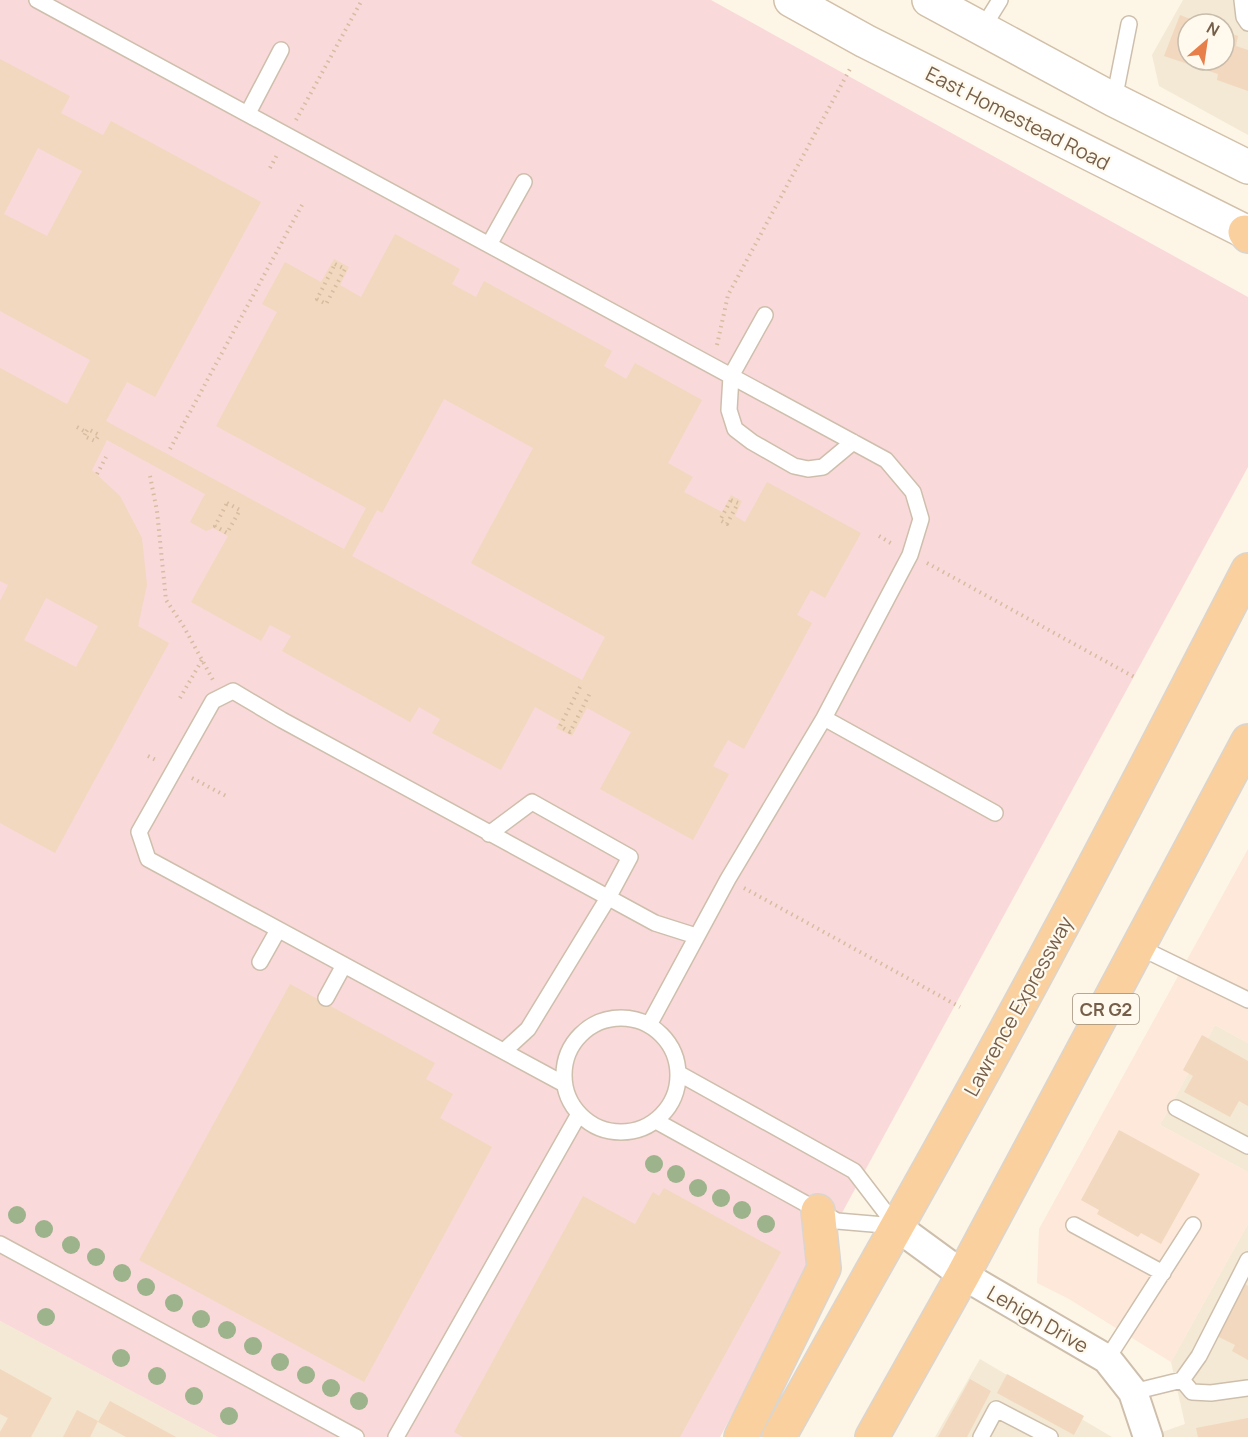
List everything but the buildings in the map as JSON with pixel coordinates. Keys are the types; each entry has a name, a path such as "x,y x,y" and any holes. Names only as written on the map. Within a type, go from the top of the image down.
{"highway":[{"name":"Lawrence Expressway","path":"779,1437 1055,939 1248,570"},
{"name":"CR G2","path":"872,1437 963,1275 1247,746"},
{"path":"741,1437 824,1268 818,1211"}],"main road":[{"name":"East Homestead Road","path":"790,0 865,41 1247,234"},
{"path":"933,1 1114,100 1248,167"}],"street":[{"name":"Lehigh Drive","path":"896,1226 963,1275 1107,1359 1133,1392 1145,1436"}],"lane":[{"path":"37,0 490,243 712,367 886,460 913,492 921,519 910,555 824,718 728,879 649,1025"},
{"path":"982,29 1000,0"},
{"path":"1242,0 1244,17 1248,23"},
{"path":"1114,100 1129,24"},
{"path":"248,113 281,50"},
{"path":"490,243 524,182"},
{"path":"765,315 731,376 729,410 735,429 752,442 794,466 808,469 823,467 853,442"},
{"path":"564,1084 148,859 139,832 213,701 233,691 489,834 655,923 696,936"},
{"path":"824,718 995,813"},
{"path":"489,834 532,802 630,857 608,898 528,1029 504,1051"},
{"path":"260,962 278,930"},
{"path":"1139,947 1248,1000"},
{"path":"326,998 344,965"},
{"path":"614,1018 629,1018 649,1025 668,1043 676,1058 678,1074 676,1091 668,1108 656,1121 640,1129 622,1132 604,1130 579,1114 568,1098 564,1084 567,1054 574,1041 585,1030 599,1022 614,1018"},
{"path":"678,1074 854,1172 896,1226"},
{"path":"1176,1108 1248,1146"},
{"path":"396,1437 579,1114"},
{"path":"656,1121 837,1221 896,1226"},
{"path":"1074,1224 1163,1273"},
{"path":"1107,1359 1193,1226"},
{"path":"0,1244 356,1437"},
{"path":"1133,1392 1182,1380 1199,1356 1248,1260"},
{"path":"1182,1380 1192,1392 1211,1393 1248,1388"},
{"path":"981,1437 996,1409 1050,1437"}],"path":[{"path":"270,168 362,0"},
{"path":"712,367 728,295 865,41"},
{"path":"170,449 302,205"},
{"path":"335,264 345,269 326,304 317,299 335,264"},
{"path":"77,427 86,432"},
{"path":"97,474 106,457"},
{"path":"150,476 157,511 166,600 184,627 222,696"},
{"path":"731,500 738,503 727,524 720,520 731,500"},
{"path":"227,503 240,510 227,533 215,526 227,503"},
{"path":"879,536 1136,678"},
{"path":"180,698 202,660"},
{"path":"580,687 560,726 570,732 590,693"},
{"path":"728,879 960,1007"}],"shaded area":[{"path":"0,0 711,0 1248,297 1248,467 720,1437 218,1437 0,1321"},
{"path":"1183,0 1248,0 1248,135 1159,86 1152,55 1176,12 1176,72 1236,72 1236,12 1176,12"},
{"path":"1248,849 1248,1043 1215,1025 1160,1125 1248,1172 1248,1224 1171,1362 1069,1299 1037,1283 1039,1229"},
{"path":"1215,1025 1248,1043 1248,1172 1160,1125"},
{"path":"1248,1224 1248,1437 1148,1437 1185,1424 1171,1362"},
{"path":"0,1321 218,1437 0,1437"},
{"path":"980,1359 1112,1437 935,1437"}]}
